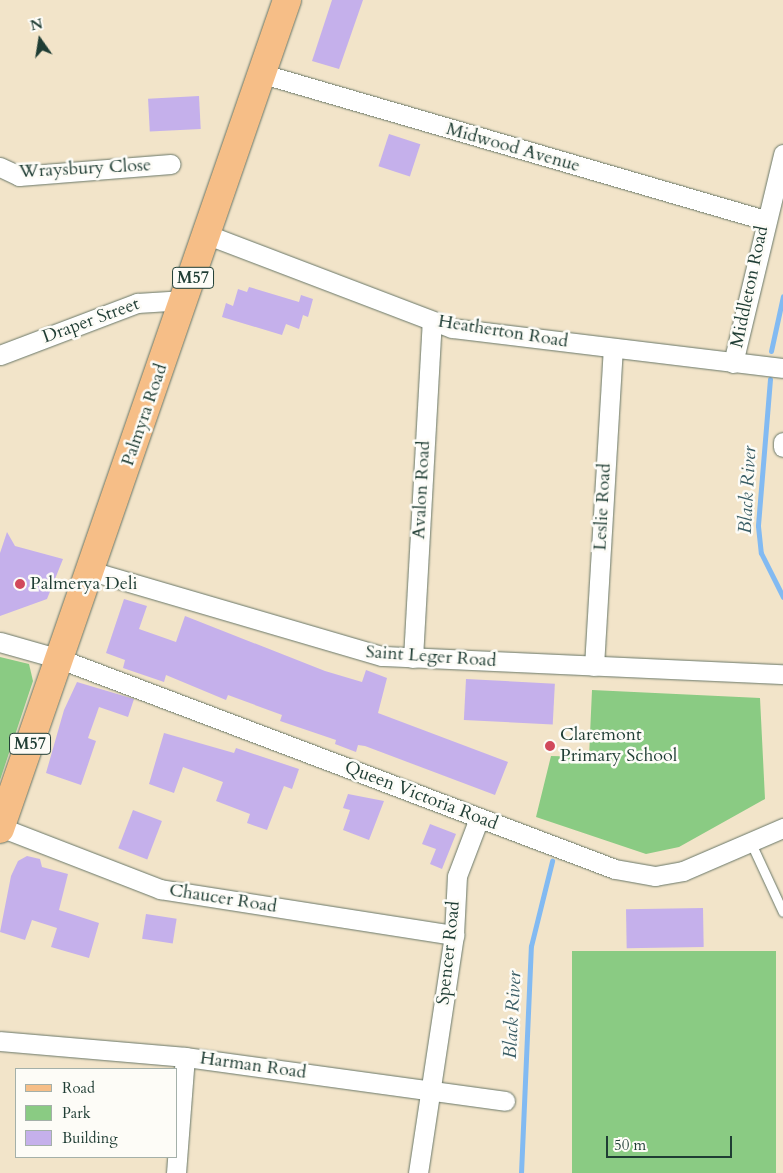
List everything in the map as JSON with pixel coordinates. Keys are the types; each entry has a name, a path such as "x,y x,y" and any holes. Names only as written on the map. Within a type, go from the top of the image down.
{"main road":[{"name":"Palmyra Road","path":"0,828 208,235 288,0"}],"street":[{"name":"Midwood Avenue","path":"263,74 764,220"},
{"name":"Middleton Road","path":"733,363 758,265 764,220 783,154"},
{"name":"Wraysbury Close","path":"0,167 18,176 171,164"},
{"name":"Heatherton Road","path":"208,235 432,322 612,349 783,368"},
{"name":"Draper Street","path":"0,354 137,302 185,300"},
{"name":"Avalon Road","path":"413,658 432,322"},
{"name":"Leslie Road","path":"594,666 612,349"},
{"path":"783,442 783,447"},
{"name":"Saint Leger Road","path":"90,571 367,654 413,658 783,674"},
{"name":"Queen Victoria Road","path":"0,642 60,659 479,818 640,875 683,871 783,828"},
{"name":"Spencer Road","path":"418,1173 454,934 457,876 479,818"},
{"name":"Chaucer Road","path":"0,828 160,889 454,934"},
{"name":"Harman Road","path":"0,1041 184,1057 505,1101"},
{"path":"178,1144 184,1057"},
{"path":"176,1173 177,1158"}],"lane":[{"path":"750,841 783,912"}],"green space":[{"path":"0,657 29,664 33,681 0,780"},
{"path":"592,690 760,698 765,799 679,847 646,854 536,817 551,756 589,757"},
{"path":"572,951 776,951 776,1173 572,1173"}],"building":[{"path":"332,0 363,0 339,69 312,61"},
{"path":"199,96 201,129 150,132 148,99"},
{"path":"389,134 420,144 410,177 378,166"},
{"path":"249,287 299,302 301,295 313,299 308,317 303,315 299,329 286,324 282,335 222,317 226,303 233,306 238,289 247,292"},
{"name":"Palmerya Deli","path":"7,532 15,546 63,559 47,599 0,616 0,553"},
{"path":"124,599 147,606 139,629 176,642 185,616 325,671 362,682 366,670 387,678 378,713 508,762 495,795 365,746 358,745 356,752 335,744 336,740 280,721 282,715 228,695 226,700 166,675 164,682 123,668 125,660 106,653"},
{"path":"466,679 555,684 553,725 464,720"},
{"path":"77,682 134,699 128,717 99,707 88,738 96,741 81,785 46,773 64,710"},
{"path":"164,733 234,753 236,748 299,769 292,789 284,786 267,830 247,823 250,814 216,801 223,782 183,767 174,793 149,784"},
{"path":"348,794 384,801 369,840 343,830 350,810 343,808"},
{"path":"133,810 162,821 147,859 118,848"},
{"path":"430,824 456,834 442,869 430,864 436,849 422,844"},
{"path":"27,856 40,859 42,867 68,874 59,910 99,923 89,958 51,947 57,928 32,920 25,940 0,932 11,876 18,861"},
{"path":"703,908 704,947 627,948 626,909"},
{"path":"146,914 177,919 173,944 142,939"}],"waterway":[{"name":"Black River","path":"771,351 783,296"},
{"name":"Black River","path":"770,379 758,526 761,553 783,597"},
{"name":"Black River","path":"521,1173 531,946 552,861"}],"place":[{"name":"Palmerya Deli","path":"20,584"},
{"name":"Claremont Primary School","path":"550,746"}]}
